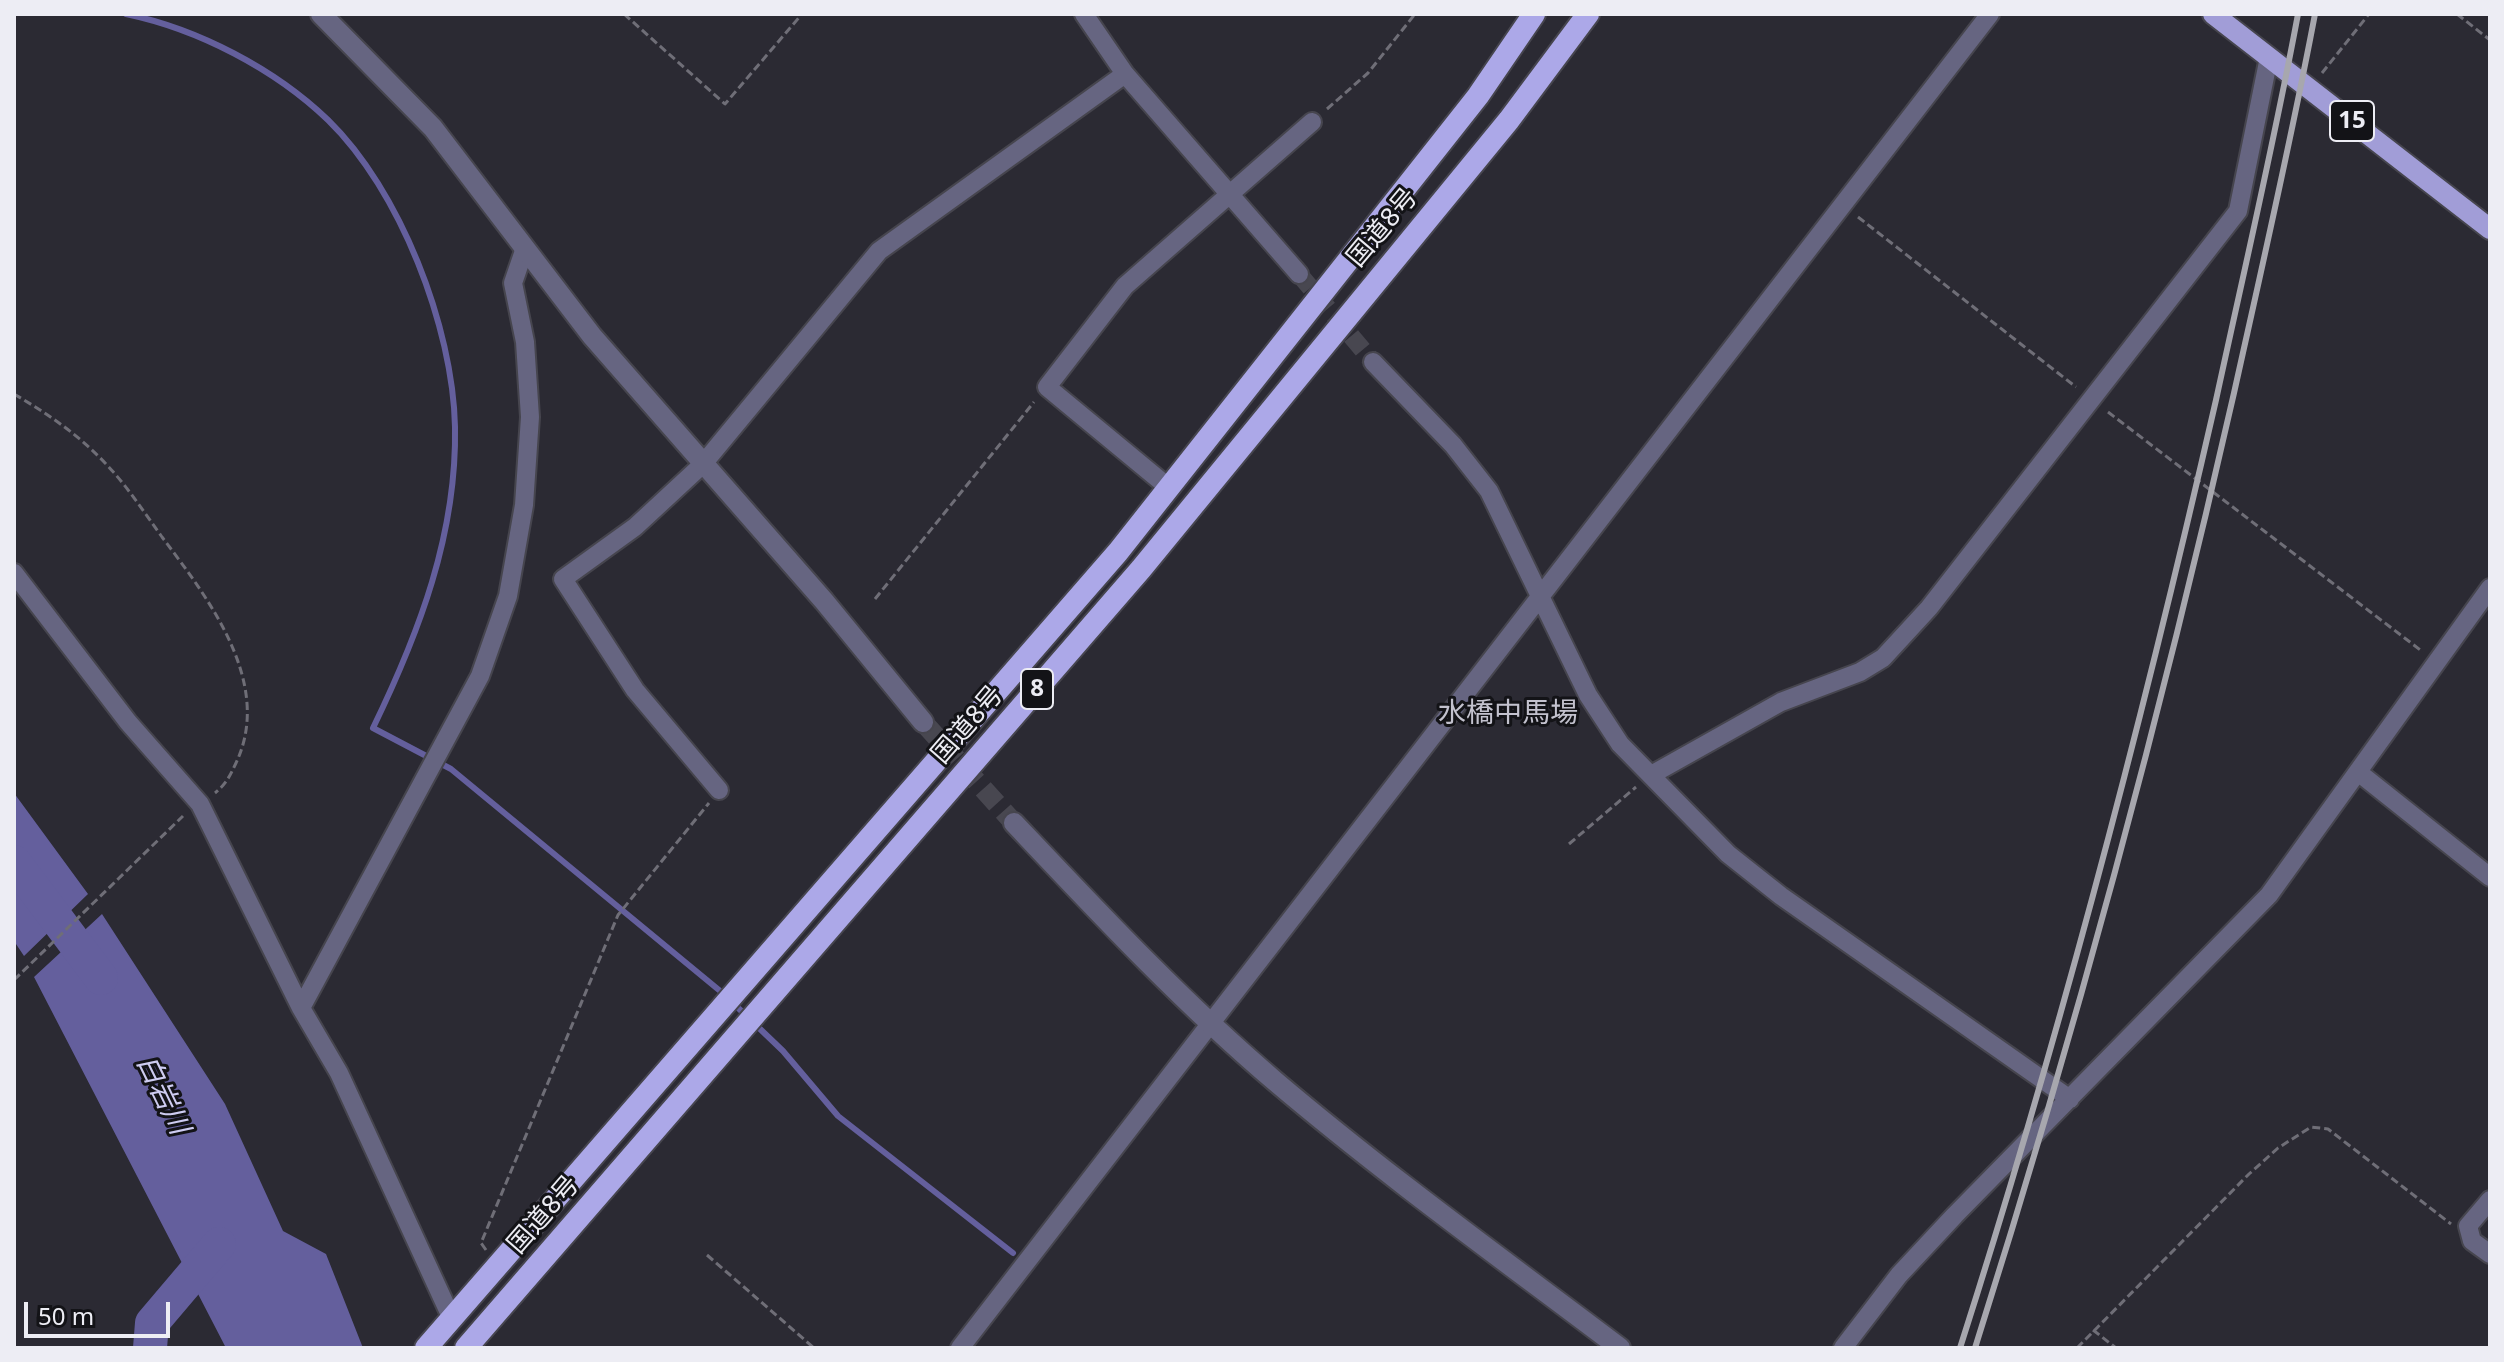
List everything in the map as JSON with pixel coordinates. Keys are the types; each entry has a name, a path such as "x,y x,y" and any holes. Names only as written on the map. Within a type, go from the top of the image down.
{"highway":[{"name":"国道8号","path":"431,1342 1118,552 1478,96 1534,14"},
{"name":"国道8号","path":"466,1348 1141,569 1509,120 1588,14"}],"main road":[{"name":"15","path":"2213,14 2490,229"}],"street":[{"path":"321,14 433,128 592,336 824,601 923,722"},
{"path":"1084,14 1125,74 1299,274"},
{"path":"960,1348 1990,14"},
{"path":"1651,775 1781,702 1860,672 1883,658 1929,608 2238,211 2269,57"},
{"path":"719,790 635,690 563,579 635,527 703,464 879,251 1125,74"},
{"path":"1168,487 1047,387 1125,286 1312,122"},
{"path":"301,1008 480,676 508,596 524,505 530,417 525,342 513,283 525,248"},
{"path":"1373,362 1453,445 1489,491 1542,594 1588,695 1620,744 1728,854 1781,896 2070,1099"},
{"path":"14,573 128,722 200,804 301,1008 339,1073 452,1319"},
{"path":"1843,1348 1899,1275 2269,895 2490,588"},
{"path":"2358,772 2490,877"},
{"path":"1014,823 1121,936 1212,1025 1359,1150 1620,1348"},
{"path":"2490,1200 2468,1226 2472,1241 2490,1254"}],"path":[{"path":"624,14 725,104 802,14"},
{"path":"1312,122 1368,73 1415,14"},
{"path":"2309,89 2369,14"},
{"path":"2457,14 2490,40"},
{"path":"1843,205 2436,662"},
{"path":"875,599 1047,387"},
{"path":"14,394 62,423 107,464 223,624 237,656 246,707 244,745 225,785 200,804"},
{"path":"1569,844 1651,775"},
{"path":"496,1267 481,1243 618,915 719,790"},
{"path":"14,980 183,816"},
{"path":"2077,1348 2258,1165 2311,1127 2328,1129 2449,1224 2468,1226"},
{"path":"707,1255 814,1348"},
{"path":"2093,1330 2116,1348"}],"water":[{"path":"14,793 88,894 24,956 14,941"},
{"path":"102,914 225,1104 283,1231 326,1254 363,1348 226,1348 34,977"}],"waterway":[{"path":"126,14 180,30 234,54 284,84 328,120 378,183 418,262 433,304 452,388 455,427 450,506 420,619 373,728 451,769 725,995"},
{"name":"白岩川","path":"14,862 101,978"},
{"path":"733,1003 783,1051 838,1116 1013,1253"},
{"path":"150,1348 152,1323 219,1244"}],"tunnel":[{"path":"1299,274 1373,362"},
{"path":"923,722 1014,823"}],"railway":[{"path":"1960,1348 2066,995 2129,758 2216,400 2298,14"},
{"path":"1975,1348 2082,992 2177,634 2234,393 2315,14"}],"district":[{"name":"水橋中馬場","path":"1508,714"}]}
